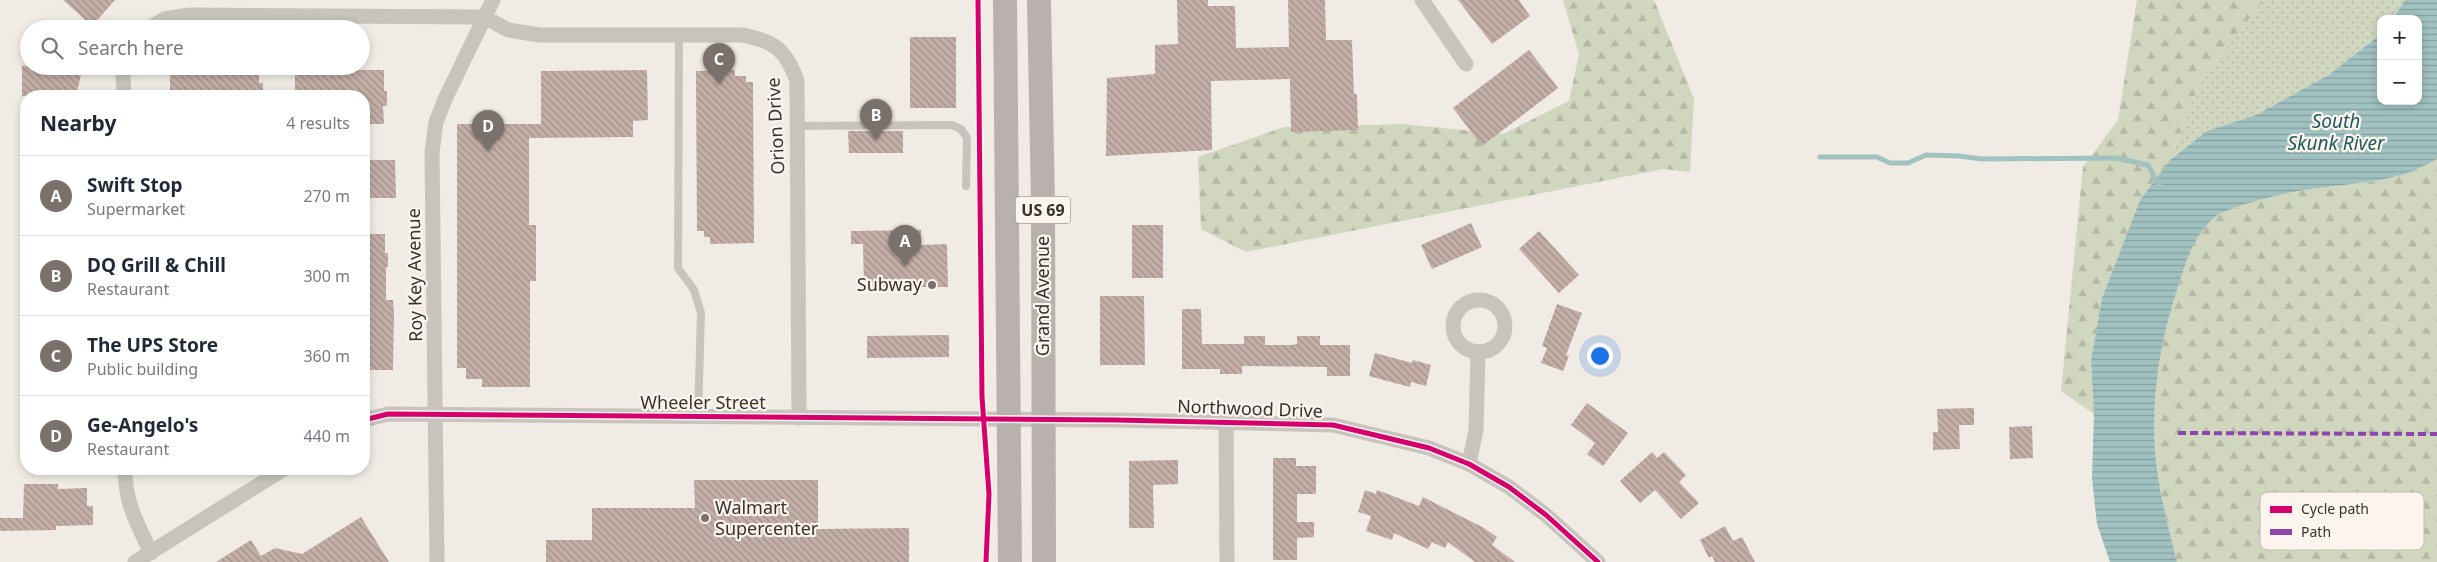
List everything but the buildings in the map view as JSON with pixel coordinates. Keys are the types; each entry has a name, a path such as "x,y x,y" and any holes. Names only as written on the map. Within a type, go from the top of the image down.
{"main road":[{"name":"Grand Avenue","path":"1005,0 1010,562"},
{"name":"Grand Avenue","path":"1039,0 1043,204 1042,419 1044,562"}],"street":[{"name":"Roy Key Avenue","path":"436,562 432,152 436,122 493,0"},
{"path":"1422,0 1466,64"},
{"path":"162,20 189,15 484,17"},
{"name":"Orion Drive","path":"484,17 508,30 539,35 742,35 763,39 779,48 791,63 797,81 798,418"},
{"path":"123,75 124,90"},
{"path":"1469,464 1476,430 1478,352"},
{"name":"Wheeler Street","path":"370,418 388,414 1042,419"},
{"name":"Northwood Drive","path":"1042,419 1333,426 1429,448 1469,464 1509,487 1546,515 1598,562"},
{"path":"1226,422 1227,562"},
{"path":"125,475 125,491 134,517 151,553"},
{"path":"135,562 274,475"}],"lane":[{"path":"679,35 678,268 694,290 700,313 698,417"},
{"path":"797,126 952,125 961,129 967,138 966,186"}],"green space":[{"path":"1563,0 1654,0 1694,99 1690,172 1663,169 1246,252 1201,229 1198,157 1284,127 1403,124 1503,134 1569,101 1579,54"},
{"path":"2137,0 2264,0 2201,80 2170,160 2140,200 2102,298 2091,360 2094,414 2061,391 2083,167 2118,120"},
{"path":"2264,0 2405,0 2396,15 2377,15 2377,37 2330,74 2256,115 2207,131 2170,160 2201,80"},
{"path":"2437,159 2437,562 2177,562 2158,479 2154,430 2156,387 2167,325 2185,265 2197,239 2216,216 2236,207 2300,191 2380,180 2419,169"}],"water":[{"name":"South Skunk River","path":"2405,0 2437,0 2437,159 2419,169 2380,180 2300,191 2246,204 2220,213 2202,231 2182,274 2167,324 2156,387 2154,430 2156,465 2177,562 2110,562 2097,524 2092,478 2094,414 2091,360 2102,298 2140,200 2170,160 2207,131 2256,115 2330,74 2377,37 2377,105 2422,105 2422,15 2396,15"}],"waterway":[{"path":"1820,157 1877,157 1890,163 1908,163 1926,155 1982,159 2116,158 2148,165 2159,185"}],"marked path":[{"path":"2178,433 2437,434"}],"cycle path":[{"path":"978,0 982,397 989,494 986,562"},
{"path":"370,418 388,414 1116,420 1333,425 1429,448 1469,464 1509,487 1546,515 1598,562"}],"place":[{"name":"The UPS Store","path":"719,84"},
{"name":"DQ Grill & Chill","path":"876,140"},
{"name":"Ge-Angelo's","path":"488,151"},
{"name":"Swift Stop","path":"905,266"},
{"name":"Subway","path":"932,285"},
{"name":"Walmart Supercenter","path":"705,518"}]}
